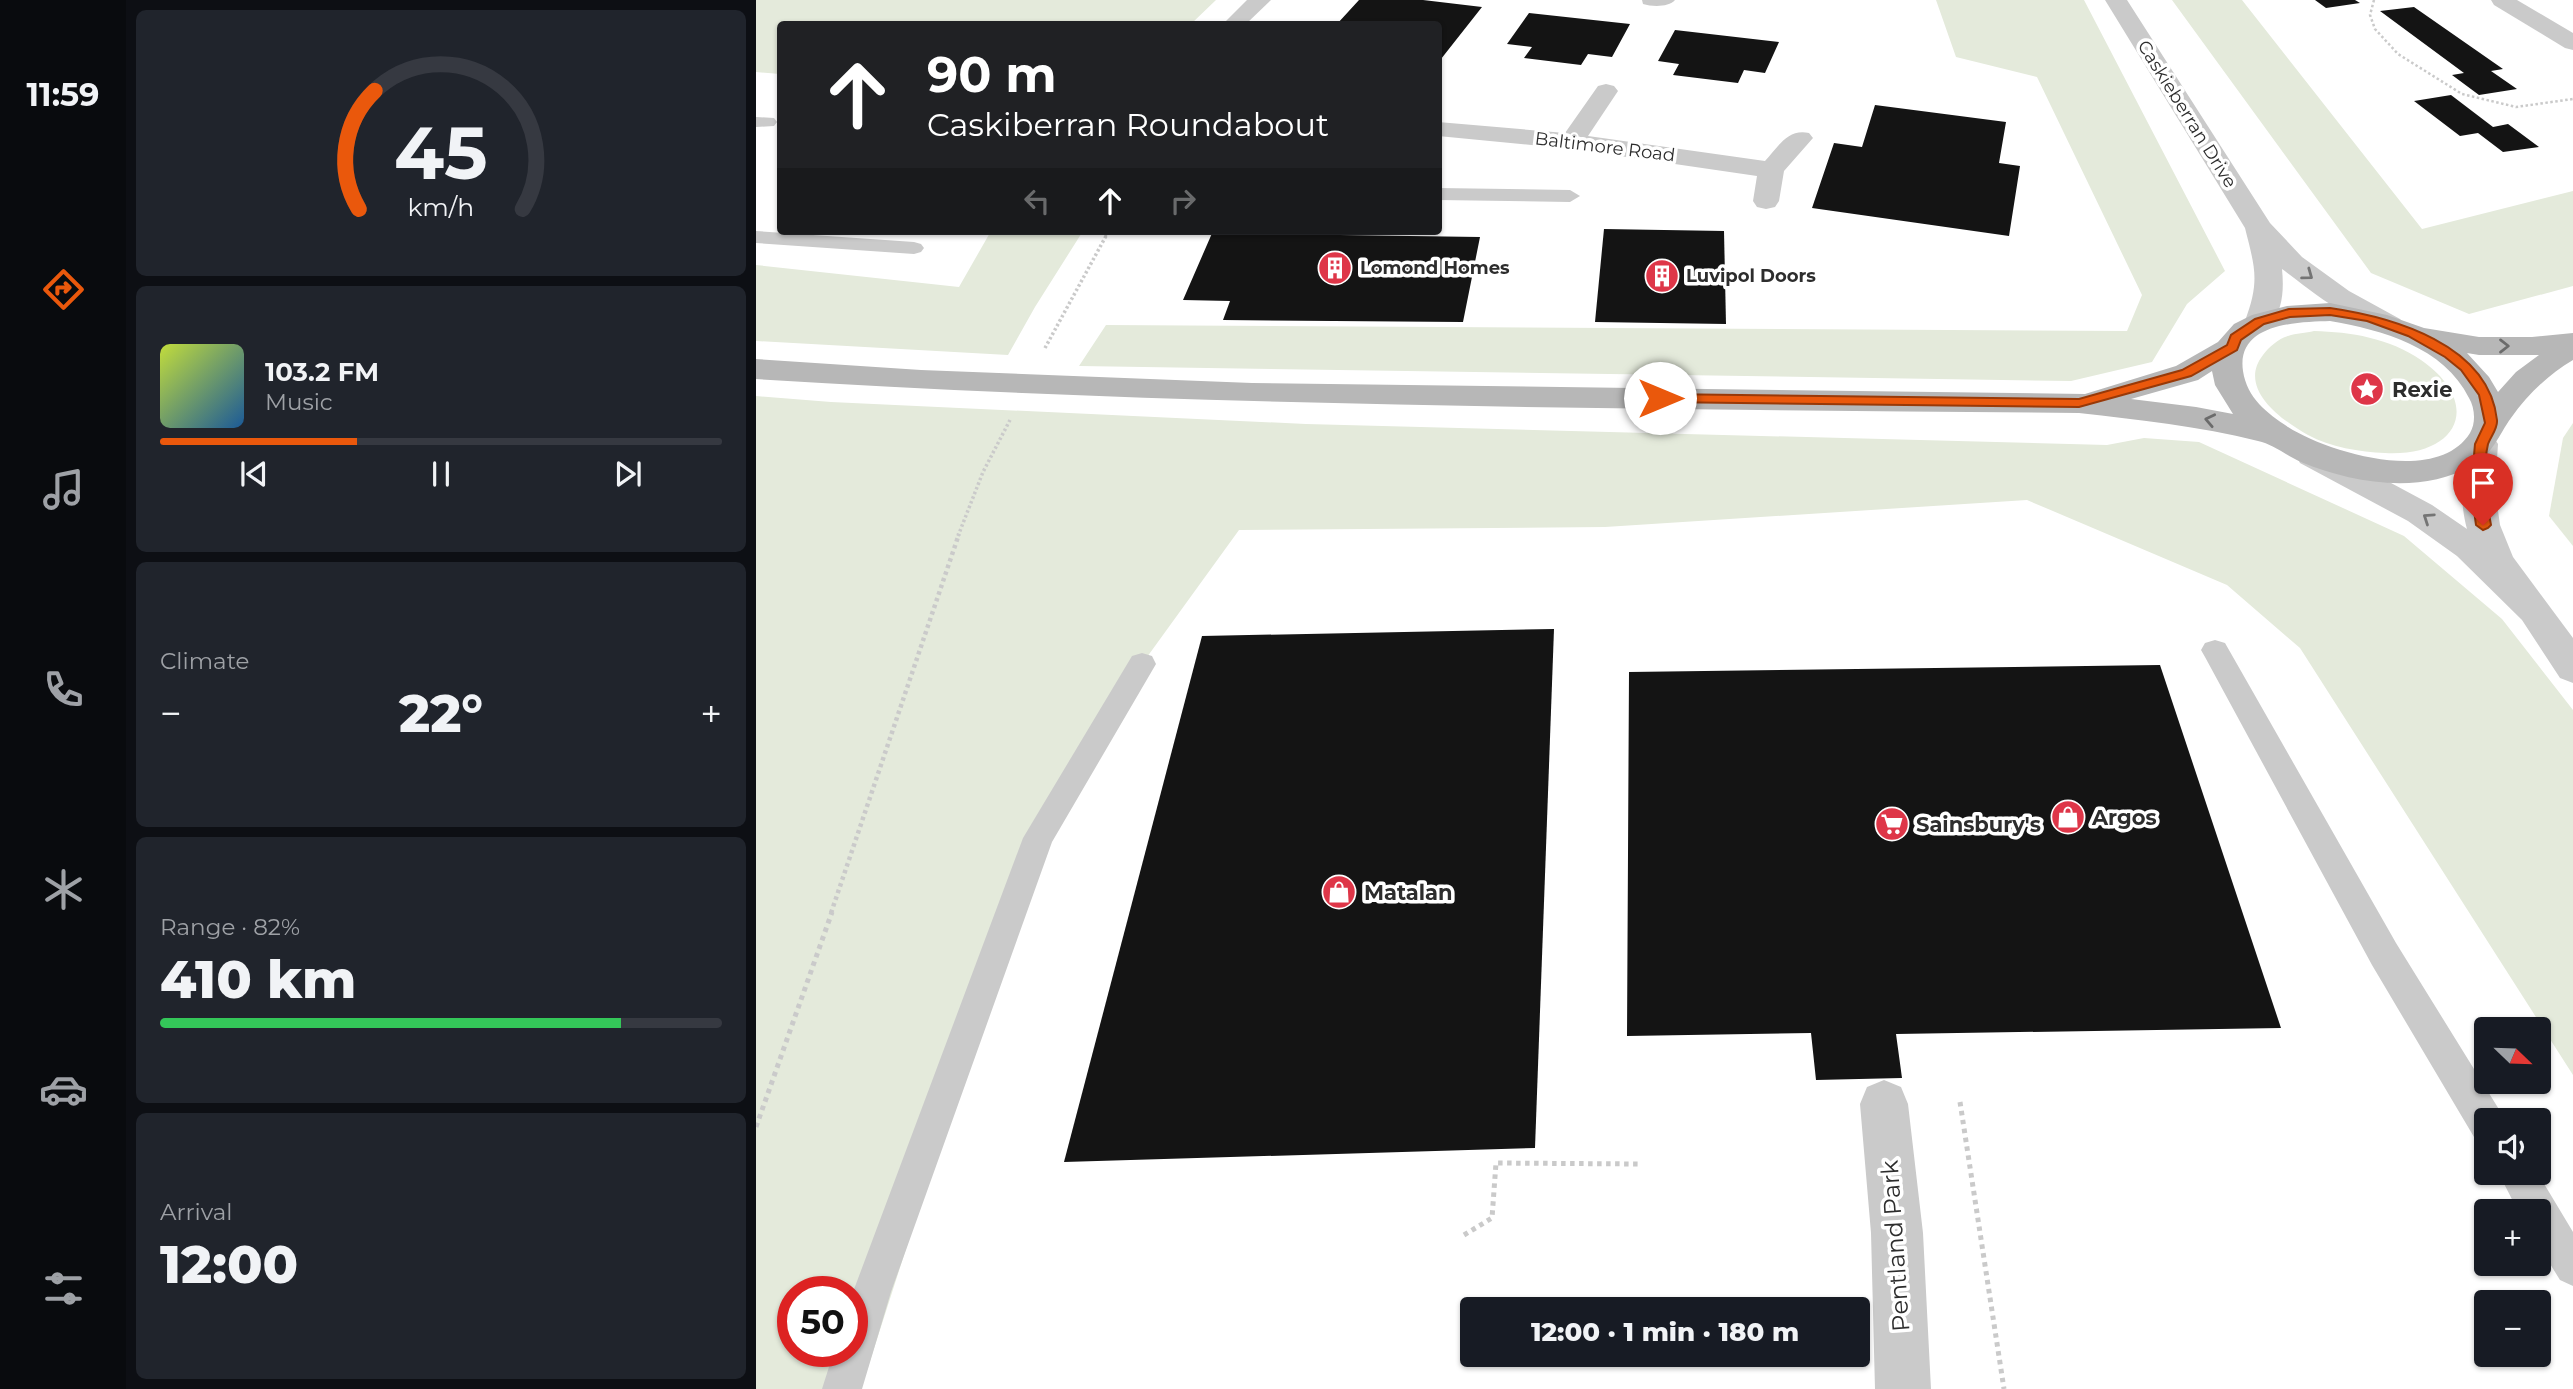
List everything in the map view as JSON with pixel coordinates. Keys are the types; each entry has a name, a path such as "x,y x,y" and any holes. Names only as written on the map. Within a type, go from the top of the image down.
{"main road":[{"path":"2289,442 2262,426 2244,409 2227,381 2225,365 2236,338 2260,321 2289,313 2330,312 2370,318 2401,329 2479,346 2532,346 2573,342"},
{"path":"2401,329 2449,354 2466,368 2486,395 2486,434"},
{"path":"2079,403 2187,373 2232,347"},
{"path":"756,369 1325,395 2079,403 2196,417 2289,442 2342,464 2391,472 2416,472 2455,463 2486,434 2515,388 2544,362 2573,347"}],"street":[{"path":"1237,21 1260,0"},
{"name":"Caskieberran Drive","path":"2116,0 2259,228"},
{"path":"2502,0 2573,43"},
{"path":"1572,141 1606,91"},
{"name":"Baltimore Road","path":"1442,129 1572,141 1771,170"},
{"path":"1766,201 1771,170 1800,138"},
{"path":"2259,228 2268,264 2270,293 2260,321"},
{"path":"2259,228 2292,263 2339,297 2401,329"},
{"path":"2486,434 2478,489 2483,525 2498,562 2535,610 2573,668"},
{"path":"2289,442 2420,513 2469,547 2535,610"},
{"name":"Pentland Park","path":"1884,1104 1897,1233 1903,1389"}],"lane":[{"path":"1647,0 1667,0"},
{"path":"1442,194 1570,196"},
{"path":"756,237 914,248"},
{"path":"2215,650 2384,954 2477,1108"},
{"path":"842,1389 872,1292 1038,838 1142,664"},
{"path":"2551,1231 2573,1267"}],"path":[{"path":"2374,0 2370,15 2375,29 2382,37 2398,54 2462,94 2516,107 2573,99"},
{"path":"1043,352 1108,235"},
{"path":"756,1127 793,1026 958,537 983,472 1014,412"},
{"path":"1960,1102 2004,1389"},
{"path":"1464,1235 1492,1218 1496,1163 1641,1164"}],"green space":[{"path":"756,0 1216,0 1194,21 777,21 777,74 756,72"},
{"path":"1936,0 2084,0 2225,271 2187,304 2152,362 2071,381 1079,366 1106,325 2127,331 2142,295 2037,77 1956,57"},
{"path":"2172,0 2242,0 2422,229 2573,191 2573,286 2469,314 2371,273"},
{"path":"989,235 1080,235 1008,355 756,341 756,265 959,287"},
{"path":"2314,331 2383,341 2421,360 2441,377 2452,394 2457,410 2454,424 2445,437 2430,446 2410,452 2385,453 2326,443 2286,421 2266,402 2259,391 2255,379 2256,367 2265,352 2277,341 2291,335"},
{"path":"756,396 831,402 1306,424 2107,445 2144,438 2199,442 2404,536 2502,619 2573,710 2573,1075 2552,1042 2552,1017 2536,1017 2300,648 2227,585 2027,500 1605,527 1239,530 1142,664 1038,838 861,1389 756,1389"},
{"path":"2573,423 2573,546 2549,516 2563,438"}],"building":[{"path":"1359,0 1423,0 1482,7 1442,58 1442,21 1340,21"},
{"path":"2315,0 2355,0 2360,3 2326,8"},
{"path":"2414,7 2503,69 2491,71 2517,89 2479,95 2452,75 2464,73 2380,11"},
{"path":"1529,13 1630,24 1612,57 1588,54 1581,65 1524,58 1532,47 1507,44"},
{"path":"1675,30 1779,42 1765,73 1744,70 1738,83 1673,75 1679,64 1658,61"},
{"path":"2451,95 2493,127 2508,124 2539,147 2503,152 2478,133 2460,136 2414,101"},
{"path":"1875,105 2006,122 1999,163 2020,166 2009,236 1812,208 1834,143 1862,147"},
{"name":"Luvipol Doors","path":"1604,229 1724,231 1726,324 1595,322"},
{"name":"Lomond Homes","path":"1211,235 1480,237 1463,322 1223,320 1230,301 1183,300"},
{"name":"Matalan","path":"1554,629 1535,1148 1064,1162 1202,636"},
{"path":"2160,665 2281,1028 1896,1034 1902,1078 1816,1080 1811,1033 1627,1036 1629,672"}],"place":[{"name":"Lomond Homes","path":"1335,268"},
{"name":"Luvipol Doors","path":"1662,276"},
{"name":"Rexie","path":"2367,389"},
{"name":"Argos","path":"2068,817"},
{"name":"Sainsbury's","path":"1892,824"},
{"name":"Matalan","path":"1339,892"}],"route":[{"path":"1660,398 2079,403 2187,373 2232,347 2236,338 2260,321 2289,313 2330,312 2370,318 2413,333 2449,354 2466,368 2486,395 2491,423 2482,444 2478,489 2483,525"}]}
